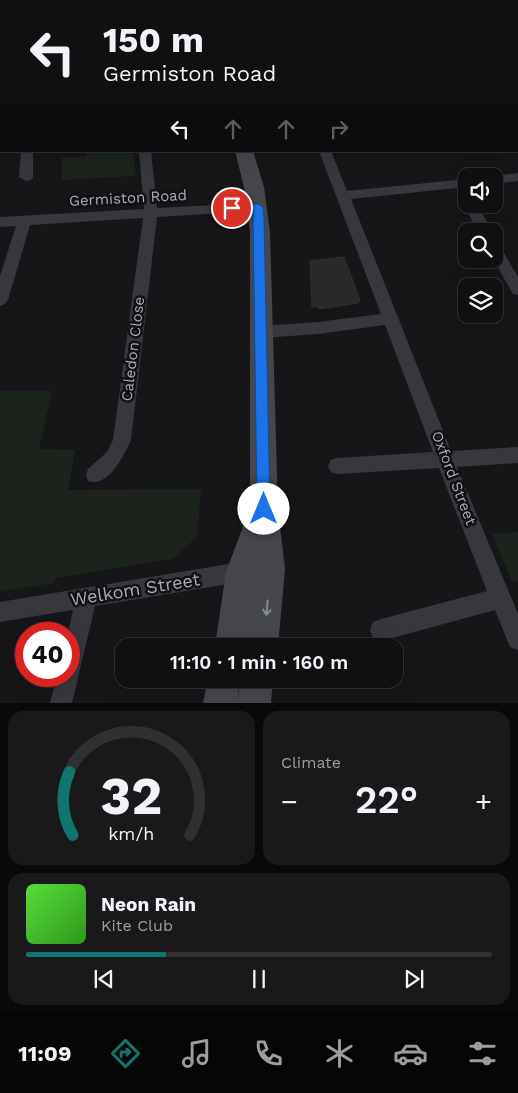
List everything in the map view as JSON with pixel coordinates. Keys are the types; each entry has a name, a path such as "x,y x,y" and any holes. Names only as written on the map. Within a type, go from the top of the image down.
{"street":[{"path":"26,177 27,152"},
{"name":"Caledon Close","path":"95,475 113,458 122,440 151,213 145,152"},
{"path":"233,638 256,570 264,509 260,232 258,207 244,152"},
{"name":"Oxford Street","path":"324,152 518,639"},
{"path":"503,179 518,177"},
{"path":"343,196 458,183"},
{"name":"Germiston Road","path":"0,222 258,207"},
{"path":"0,300 25,220"},
{"path":"503,263 518,290"},
{"path":"262,332 292,331 391,318"},
{"path":"337,466 518,455"},
{"path":"256,570 261,638"},
{"name":"Welkom Street","path":"0,612 256,570"},
{"path":"80,626 87,597"},
{"path":"381,630 501,598"},
{"path":"62,703 66,687"},
{"path":"220,703 222,688"},
{"path":"254,703 256,688"}],"shaded area":[{"path":"86,152 133,152 136,176 62,180 62,158 86,156"},
{"path":"0,391 52,391 39,449 75,450 68,490 201,489 197,537 172,559 55,578 54,583 0,592"},
{"path":"518,532 518,581 512,582 492,534"}],"building":[{"path":"344,257 360,300 358,303 319,309 318,306 312,307 310,261"}],"route":[{"path":"232,208 258,207 260,232 264,509"}]}
